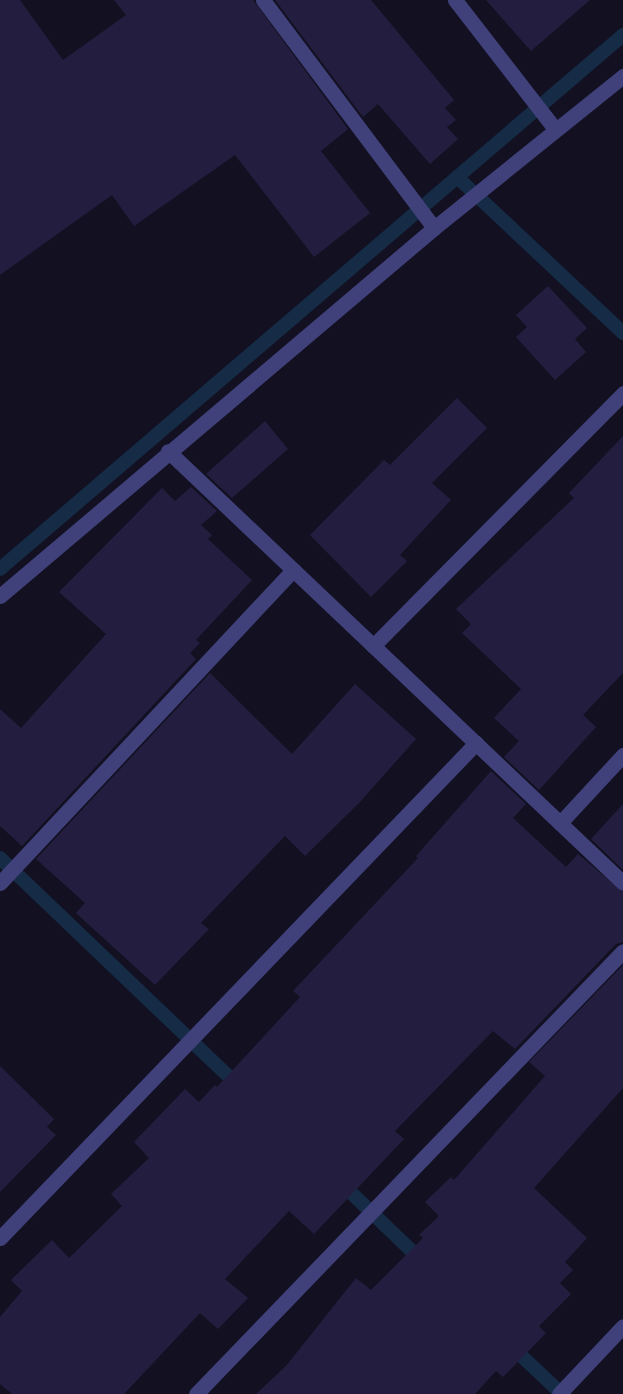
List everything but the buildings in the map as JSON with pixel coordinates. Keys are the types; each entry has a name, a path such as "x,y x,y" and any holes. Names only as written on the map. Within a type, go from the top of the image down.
{"street":[{"path":"263,0 434,228"},
{"path":"455,0 555,129"},
{"path":"0,596 168,451 434,228 623,76"},
{"path":"373,646 623,393"},
{"path":"168,451 623,883"},
{"path":"0,883 293,570"},
{"path":"0,1238 476,743"},
{"path":"560,823 623,755"},
{"path":"196,1394 623,951"},
{"path":"559,1394 623,1326"}],"waterway":[{"path":"0,569 623,35"},
{"path":"457,177 623,333"},
{"path":"0,858 241,1088"},
{"path":"340,1182 423,1262"},
{"path":"511,1346 562,1394"}]}
